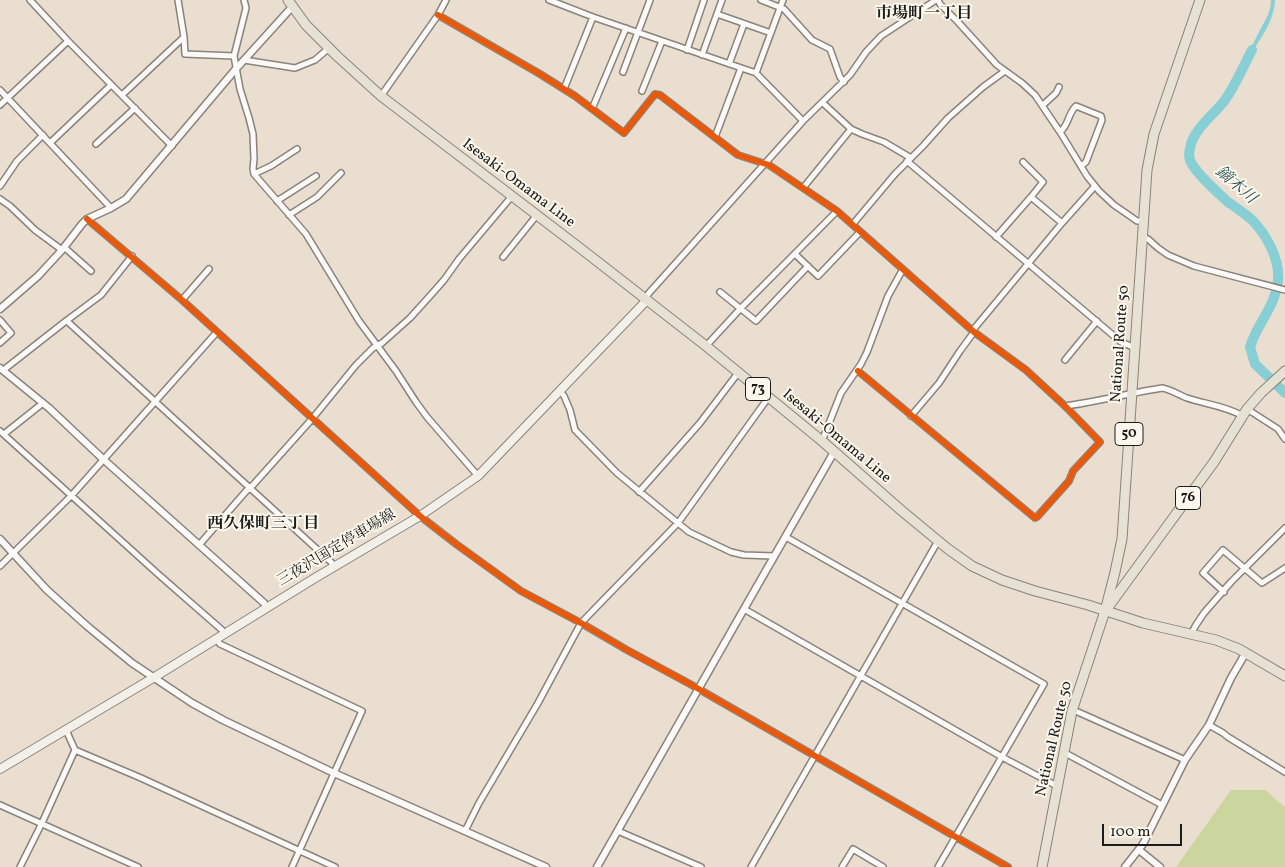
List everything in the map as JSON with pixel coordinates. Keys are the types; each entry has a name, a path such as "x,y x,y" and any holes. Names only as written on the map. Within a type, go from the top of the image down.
{"main road":[{"name":"National Route 50","path":"1042,867 1074,703 1106,611 1122,539 1147,170 1154,134 1200,0"},
{"name":"Isesaki-Omama Line","path":"290,3 306,25 380,96 706,346 822,441 938,541 972,566 1002,580 1035,591 1143,623 1216,640 1239,649 1285,676"},
{"name":"三夜沢国定停車場線","path":"0,769 420,516 478,476 646,300"},
{"name":"76","path":"1106,611 1214,462 1245,413 1261,393 1281,376"}],"street":[{"path":"30,0 172,146"},
{"path":"178,0 185,54 234,56"},
{"path":"244,0 246,8 234,56 240,89 253,134 254,174 306,234 340,291 427,417 478,476"},
{"path":"380,96 438,15 445,0"},
{"path":"549,0 756,73 803,121"},
{"path":"623,72 650,0"},
{"path":"687,50 704,0"},
{"path":"702,55 722,0"},
{"path":"761,0 784,9 812,40 830,49 840,77 844,82"},
{"path":"756,73 783,0"},
{"path":"646,300 648,293 803,121 844,82 874,43 881,36 937,0 997,65 1028,87 1043,105 1095,186 1109,200 1130,216 1137,221 1143,221"},
{"path":"0,309 38,276 87,219 112,208 126,199 236,70 290,3"},
{"path":"717,14 771,33"},
{"path":"438,15 564,89 624,133 655,94 660,95 738,155 766,164 837,211 974,331 1018,362 1100,442 1074,471 1070,481 1035,518 858,370"},
{"path":"564,89 593,17"},
{"path":"729,64 744,24"},
{"path":"592,109 626,28"},
{"path":"122,95 184,37"},
{"path":"0,106 68,41"},
{"path":"642,91 662,41"},
{"path":"244,60 295,68 315,60 330,48"},
{"path":"715,137 741,68"},
{"path":"852,224 948,118 983,87 1005,71"},
{"path":"50,143 111,85"},
{"path":"1043,105 1056,93 1059,87"},
{"path":"0,90 112,208"},
{"path":"823,103 852,129 884,142 909,160 996,237 1121,342 1135,348"},
{"path":"1060,132 1065,128 1076,106 1102,116 1086,162 1081,166"},
{"path":"96,144 134,108"},
{"path":"803,188 852,129"},
{"path":"0,186 14,164 43,135"},
{"path":"254,174 271,166 297,149"},
{"path":"996,237 1043,182 1022,162"},
{"path":"289,215 317,197 341,173"},
{"path":"277,201 316,176"},
{"path":"911,416 939,383 974,331 1028,263 1095,186"},
{"path":"199,545 312,419 356,365 414,313 444,280 459,259 512,196"},
{"path":"1031,197 1062,223"},
{"path":"0,207 2,200 35,230 91,271"},
{"path":"706,346 740,308 837,211"},
{"path":"503,257 537,216"},
{"path":"87,219 182,300 420,516 521,591 582,623 1008,867"},
{"path":"795,254 818,276 860,232"},
{"path":"1142,237 1148,239 1161,251 1179,261 1283,290"},
{"path":"132,256 101,294 2,370 43,403 264,603 267,608"},
{"path":"720,292 756,321 808,266"},
{"path":"182,300 209,269"},
{"path":"822,441 841,393 858,370 867,352 888,296 903,269"},
{"path":"0,320 11,333 0,343"},
{"path":"66,321 250,487 331,562 334,567"},
{"path":"1065,360 1097,321"},
{"path":"0,566 72,495 217,332"},
{"path":"639,492 700,423 738,373"},
{"path":"1065,406 1102,400 1132,392 1166,388 1187,398 1232,412 1245,413 1278,429 1285,439"},
{"path":"560,391 564,396 575,430 617,473 689,532 731,552 744,555 774,556"},
{"path":"465,831 478,803 538,703 582,623 678,523 768,398"},
{"path":"43,403 2,432 222,630 224,634"},
{"path":"598,867 834,452"},
{"path":"1191,634 1204,613 1285,528"},
{"path":"786,537 1044,684 938,867"},
{"path":"0,539 47,590 87,626 132,663 192,703 334,773 546,867"},
{"path":"751,867 938,541"},
{"path":"1224,592 1204,573 1223,550 1262,583 1285,568"},
{"path":"744,609 1002,758 1057,786"},
{"path":"216,639 220,644 362,711 292,867"},
{"path":"1125,867 1139,850 1185,760 1209,725 1231,678 1246,654"},
{"path":"1078,712 1185,760"},
{"path":"1209,725 1285,772"},
{"path":"66,730 75,750 141,778 335,867"},
{"path":"20,867 75,750"},
{"path":"1067,754 1162,805"},
{"path":"0,805 138,867"},
{"path":"618,831 700,867"},
{"path":"842,867 853,850 883,867"},
{"path":"1139,850 1160,867"}],"green space":[{"path":"1231,790 1265,790 1285,807 1285,867 1176,867"}],"water":[{"path":"1271,0 1275,0 1272,17 1246,61 1268,14"}],"waterway":[{"name":"鏑木川","path":"1252,50 1225,100 1195,135 1189,156 1196,170 1207,182 1258,226 1275,256 1278,273 1276,291 1250,347 1255,364 1285,393"}],"cycle path":[{"path":"438,15 575,96 624,133 655,94 660,95 738,155 769,165 837,211 974,332 1026,370 1100,442 1073,471 1069,481 1035,518 858,371"},
{"path":"87,219 182,300 420,516 521,591 690,684 1008,867"}],"district":[{"name":"市場町一丁目","path":"924,15"},
{"name":"西久保町三丁目","path":"263,525"}]}
